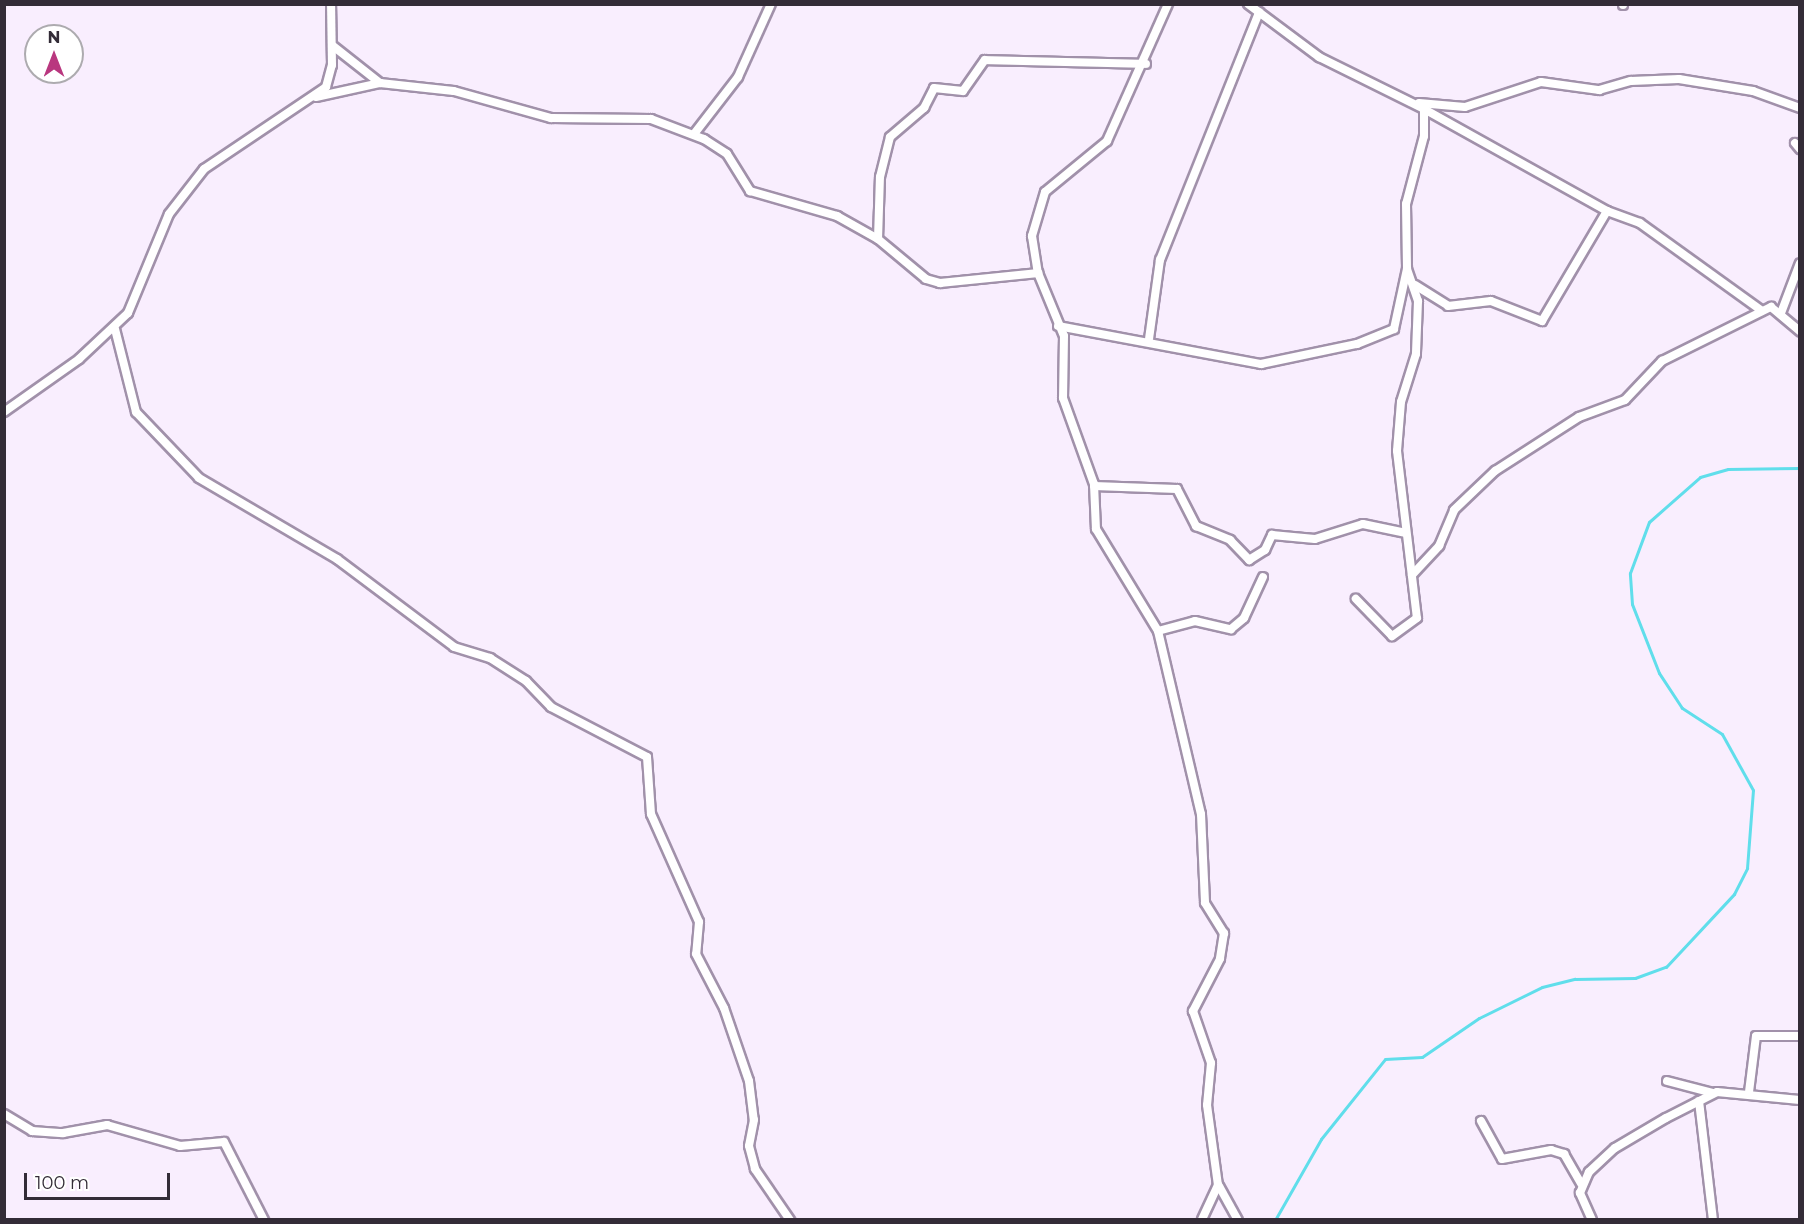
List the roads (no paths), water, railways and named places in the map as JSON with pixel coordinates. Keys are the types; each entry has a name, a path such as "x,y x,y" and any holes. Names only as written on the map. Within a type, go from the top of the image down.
{"street":[{"path":"316,97 330,78 333,46 331,4"},
{"path":"694,134 738,77 771,4"},
{"path":"1168,4 1146,64 1107,141 1058,176 1037,203 1032,236 1038,273 1064,336 1063,398 1095,486 1096,529 1104,547 1158,631 1161,663 1201,814 1205,903 1224,933 1220,958 1194,1011 1211,1063 1207,1105 1218,1185 1238,1220"},
{"path":"1248,4 1329,63 1412,102 1607,211 1640,223 1762,310"},
{"path":"1149,339 1160,260 1259,12"},
{"path":"333,46 380,83"},
{"path":"878,238 880,177 890,137 924,108 934,88 963,91 985,60 1146,64"},
{"path":"1412,102 1465,107 1541,82 1599,90 1631,81 1679,79 1753,91 1800,108"},
{"path":"4,412 115,328 143,287 169,214 204,169 252,132 316,97 380,83 454,91 551,118 651,119 694,134 727,154 750,191 815,208 878,238 901,263 940,283 1038,273"},
{"path":"1058,326 1149,339 1227,361 1260,364 1357,344 1394,329 1407,268 1406,204 1424,136 1424,109"},
{"path":"1415,285 1449,306 1491,301 1542,321 1607,211"},
{"path":"1781,312 1800,263"},
{"path":"1356,599 1392,636 1417,618 1397,451 1401,402 1416,354 1415,285 1407,268"},
{"path":"1412,575 1439,546 1454,510 1495,471 1579,417 1625,400 1662,362 1771,307 1781,312 1800,331"},
{"path":"115,328 136,412 199,478 337,559 454,647 490,658 526,681 551,707 647,757 651,814 699,922 696,954 724,1008 749,1081 754,1120 749,1146 755,1169 790,1220"},
{"path":"1095,486 1177,489 1196,526 1230,540 1249,561 1265,550 1272,535 1315,539 1363,524 1406,532"},
{"path":"1158,631 1195,621 1231,629 1244,618 1263,577"},
{"path":"1749,1092 1756,1036 1800,1036"},
{"path":"1667,1081 1713,1093 1749,1092 1800,1100"},
{"path":"1581,1184 1615,1148 1713,1093"},
{"path":"1699,1101 1713,1220"},
{"path":"4,1114 32,1131 63,1133 107,1125 180,1146 224,1142 264,1220"},
{"path":"1481,1121 1502,1159 1551,1150 1564,1154 1581,1184 1592,1220"},
{"path":"1202,1220 1218,1185"}],"waterway":[{"path":"1275,1220 1321,1139 1385,1059 1422,1057 1479,1018 1542,987 1575,979 1635,978 1666,967 1734,894 1747,868 1753,790 1722,734 1682,708 1659,673 1632,604 1630,573 1649,522 1700,477 1728,469 1800,468"}]}
